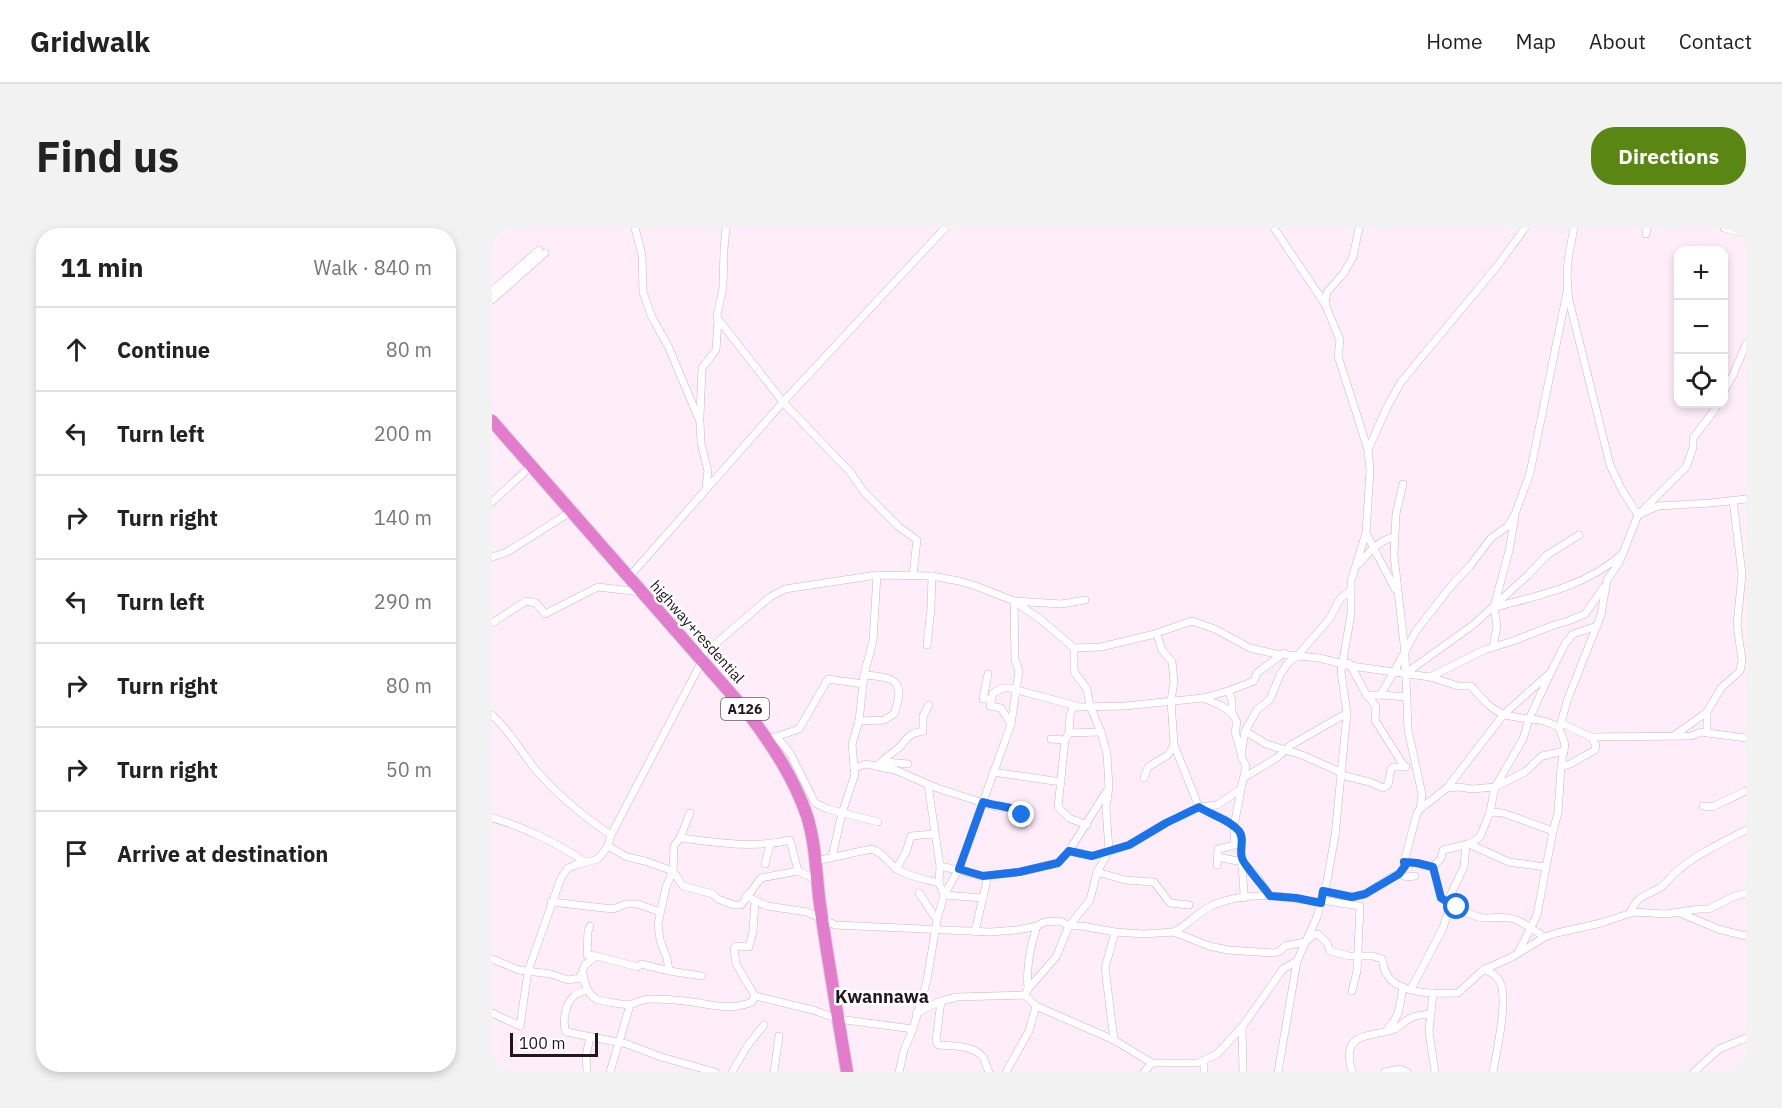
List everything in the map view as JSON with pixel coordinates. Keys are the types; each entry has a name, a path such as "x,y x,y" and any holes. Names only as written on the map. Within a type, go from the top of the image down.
{"highway":[{"name":"highway+resdential","path":"492,421 771,739 800,798 814,840 822,919 847,1072"}],"street":[{"path":"635,228 642,255 643,292 651,315 669,348 700,422"},
{"path":"706,490 708,471 701,443 700,422 702,368 716,350 717,315 723,288 726,228"},
{"path":"1274,228 1325,304 1340,339 1338,356 1368,450 1370,470 1366,533 1350,590 1351,614 1341,672 1347,713 1334,847 1314,926 1297,961 1278,1072"},
{"path":"1325,304 1327,292 1343,274 1353,256 1359,228"},
{"path":"1368,450 1401,382 1498,265 1525,228"},
{"path":"1575,228 1567,261 1568,287 1588,381 1610,465 1638,515"},
{"path":"1725,228 1746,233"},
{"path":"629,577 783,402 943,229"},
{"path":"492,291 542,252 492,300"},
{"path":"1380,695 1416,631 1491,538 1508,526 1515,514 1530,473 1568,287"},
{"path":"718,319 783,402 851,473 864,492 899,527 917,540 913,574"},
{"path":"1728,384 1746,344"},
{"path":"1430,677 1493,647 1513,642 1536,631 1585,614 1606,585 1623,554 1638,515 1686,467 1693,448 1693,438 1715,408"},
{"path":"492,502 531,466"},
{"path":"1403,484 1396,514 1394,537 1405,653 1408,730 1422,794 1420,809"},
{"path":"1638,515 1658,506 1746,499"},
{"path":"1674,735 1707,712 1721,688 1740,671 1742,660 1737,625 1742,574 1734,500"},
{"path":"492,557 507,552 572,511"},
{"path":"1493,647 1497,626 1494,607 1509,551 1515,514"},
{"path":"1366,533 1398,594"},
{"path":"1406,673 1473,625 1547,555 1579,535"},
{"path":"1356,567 1383,540 1394,537"},
{"path":"1494,607 1555,592 1581,582 1623,554"},
{"path":"598,859 608,846 611,835 701,659 770,597 785,589 877,575 913,574 959,581 1014,601 1040,619 1074,648 1101,647 1157,633 1192,621 1215,629 1250,648 1430,677 1458,686 1471,686 1492,708 1504,714 1544,720 1592,737 1691,736 1707,733 1746,738"},
{"path":"832,857 855,774 852,744 859,721 864,675 873,641 877,575"},
{"path":"927,645 932,576"},
{"path":"1518,953 1537,915 1545,867 1558,813 1565,744 1560,725 1567,700 1604,605 1606,585"},
{"path":"492,623 526,601 536,603 545,614 598,587 641,592"},
{"path":"1241,756 1245,731 1257,710 1270,699 1288,663 1298,655 1330,618 1340,599 1350,590"},
{"path":"1014,601 1061,604 1085,600"},
{"path":"899,1072 927,980 937,920 944,895 959,869 1011,724 1018,671 1015,660 1014,601"},
{"path":"1433,867 1441,858 1443,850 1467,844 1480,837 1490,812 1495,787 1523,739 1529,719 1565,644 1573,634 1597,626"},
{"path":"1157,633 1162,650 1172,662 1174,745 1199,807 1216,815 1239,831 1243,841 1241,854 1244,898"},
{"path":"916,1013 941,1001 957,997 1026,992 1056,957 1068,926 1090,900 1097,872 1108,851 1107,754 1090,706 1087,689 1074,672 1074,648"},
{"path":"1345,649 1367,696 1376,706 1375,720 1404,766"},
{"path":"1011,724 1001,708 990,706 993,693 1003,688 1016,689 1074,705 1090,706 1125,706 1203,698 1228,692 1254,681 1257,673 1284,653"},
{"path":"1323,891 1352,897 1365,894 1399,874 1405,866 1405,854 1420,809 1447,788 1504,714 1551,672"},
{"path":"988,674 983,699 990,699"},
{"path":"859,721 884,720 894,714 899,693 899,685 894,680 864,675"},
{"path":"771,739 799,729 828,679 863,684"},
{"path":"1228,692 1232,700 1232,713"},
{"path":"1367,696 1407,697"},
{"path":"1203,698 1232,713 1237,722 1235,732 1246,766 1239,808 1232,827 1235,845 1218,849 1217,865"},
{"path":"881,767 889,754 898,749 904,739 911,733 923,731 923,716 929,705"},
{"path":"1074,705 1070,715 1058,807 1068,818 1087,825"},
{"path":"1707,712 1707,733"},
{"path":"1245,777 1291,745 1347,713"},
{"path":"492,715 505,727 536,770 559,795 611,835"},
{"path":"1245,731 1266,744 1302,755 1338,771 1341,775 1370,782 1383,788 1388,785 1391,769 1404,766 1415,767"},
{"path":"1051,739 1101,732"},
{"path":"1561,767 1595,750 1596,745 1592,737"},
{"path":"771,739 782,743 790,753 814,802 843,813 878,822"},
{"path":"1144,778 1148,767 1168,755 1174,745"},
{"path":"1447,788 1495,787 1525,772 1542,756 1564,751"},
{"path":"881,767 886,762 908,764"},
{"path":"854,768 866,764 881,767 907,774 928,785 1020,811 1023,825"},
{"path":"993,772 1061,782"},
{"path":"928,785 940,866 939,883 944,895"},
{"path":"940,866 987,876 1019,872 1058,863 1087,825 1109,787"},
{"path":"1069,851 1092,856 1129,845 1199,807 1217,805 1241,789"},
{"path":"1702,806 1712,807 1746,791"},
{"path":"1490,812 1503,813 1553,831"},
{"path":"669,971 658,924 666,886 673,872 674,846 680,838 690,813"},
{"path":"492,818 519,826 569,851 585,862"},
{"path":"1630,913 1634,902 1645,894 1662,887 1675,872 1746,830"},
{"path":"896,868 906,852 911,836 934,834"},
{"path":"680,838 717,843 770,845 790,840 798,871"},
{"path":"1467,844 1509,862 1545,867"},
{"path":"1352,1072 1350,1056 1356,1040 1364,1034 1381,1034 1393,1024 1406,988 1443,928 1454,886 1464,867 1467,844"},
{"path":"765,864 770,845"},
{"path":"608,846 618,853 673,872 683,886 741,905 761,878 798,871 817,880"},
{"path":"816,861 870,849 879,851 896,868 906,874 939,883"},
{"path":"492,1013 520,1026 528,971 540,944 551,902 561,878 568,868 618,853"},
{"path":"1217,857 1243,862 1270,896"},
{"path":"1404,862 1433,867"},
{"path":"1433,867 1441,898 1485,918 1496,916 1521,922 1545,937"},
{"path":"1097,872 1125,880 1154,882 1170,903 1189,905"},
{"path":"1399,874 1407,877 1415,876"},
{"path":"975,931 987,876"},
{"path":"919,893 937,920"},
{"path":"746,896 767,906 807,912 835,925 975,931 1017,930 1037,926 1044,922 1060,921 1068,926 1115,932 1144,934 1174,932 1209,946 1228,950 1274,953 1285,946 1305,942 1318,934 1327,943 1330,951 1382,959 1390,978 1406,988 1417,992 1458,993 1483,970 1545,937 1634,912 1680,913 1709,909 1746,893"},
{"path":"944,895 983,898"},
{"path":"1174,932 1214,905 1244,898 1270,896 1360,906 1357,971 1352,991"},
{"path":"551,902 613,909 626,904 638,904 660,912"},
{"path":"755,902 753,931 749,947 734,948 736,964 755,996 813,1010 838,1019 912,1029"},
{"path":"1680,913 1718,929 1746,936"},
{"path":"590,926 587,955 638,967 641,964 702,976"},
{"path":"1037,926 1031,945 1026,992 1036,1006 1114,1040 1152,1063 1198,1063 1217,1054 1242,1027 1283,969 1297,961"},
{"path":"1114,1040 1105,968 1115,932"},
{"path":"596,956 585,965 583,974 588,990 599,1000 630,1005 642,999 654,999 725,1007 752,1002 755,996"},
{"path":"492,959 519,970 551,974 568,980 576,979 583,974"},
{"path":"1483,970 1496,976 1502,987 1501,1017 1492,1072"},
{"path":"568,980 576,993"},
{"path":"588,990 576,993 570,1000 563,1024 566,1032 590,1038 618,1041 661,1057 715,1072"},
{"path":"1433,993 1429,1014 1429,1040 1435,1072"},
{"path":"941,1001 936,1040 938,1045 958,1046 975,1052 983,1057 989,1072"},
{"path":"610,1072 630,1005"},
{"path":"1006,1072 1029,1032 1036,1006"},
{"path":"1386,1030 1396,1028 1411,1018 1429,1014"},
{"path":"732,1072 748,1045 764,1025"},
{"path":"1242,1027 1244,1072"},
{"path":"774,1072 779,1036"},
{"path":"587,1072 586,1055 590,1038"},
{"path":"1694,1072 1719,1050 1746,1038"},
{"path":"1204,1061 1204,1072"},
{"path":"1144,1072 1152,1063"},
{"path":"1385,1072 1400,1070 1407,1072"}],"district":[{"name":"Kwannawa","path":"882,997"}],"route":[{"path":"1022,815 1020,811 1013,808 996,807 983,802 959,869 987,876 1036,869 1058,863 1069,851 1092,856 1129,845 1145,834 1199,807 1216,815 1239,831 1243,841 1241,854 1243,862 1270,896 1321,903 1323,891 1352,897 1365,894 1399,874 1405,866 1404,862 1433,867 1441,898 1457,907"}]}
